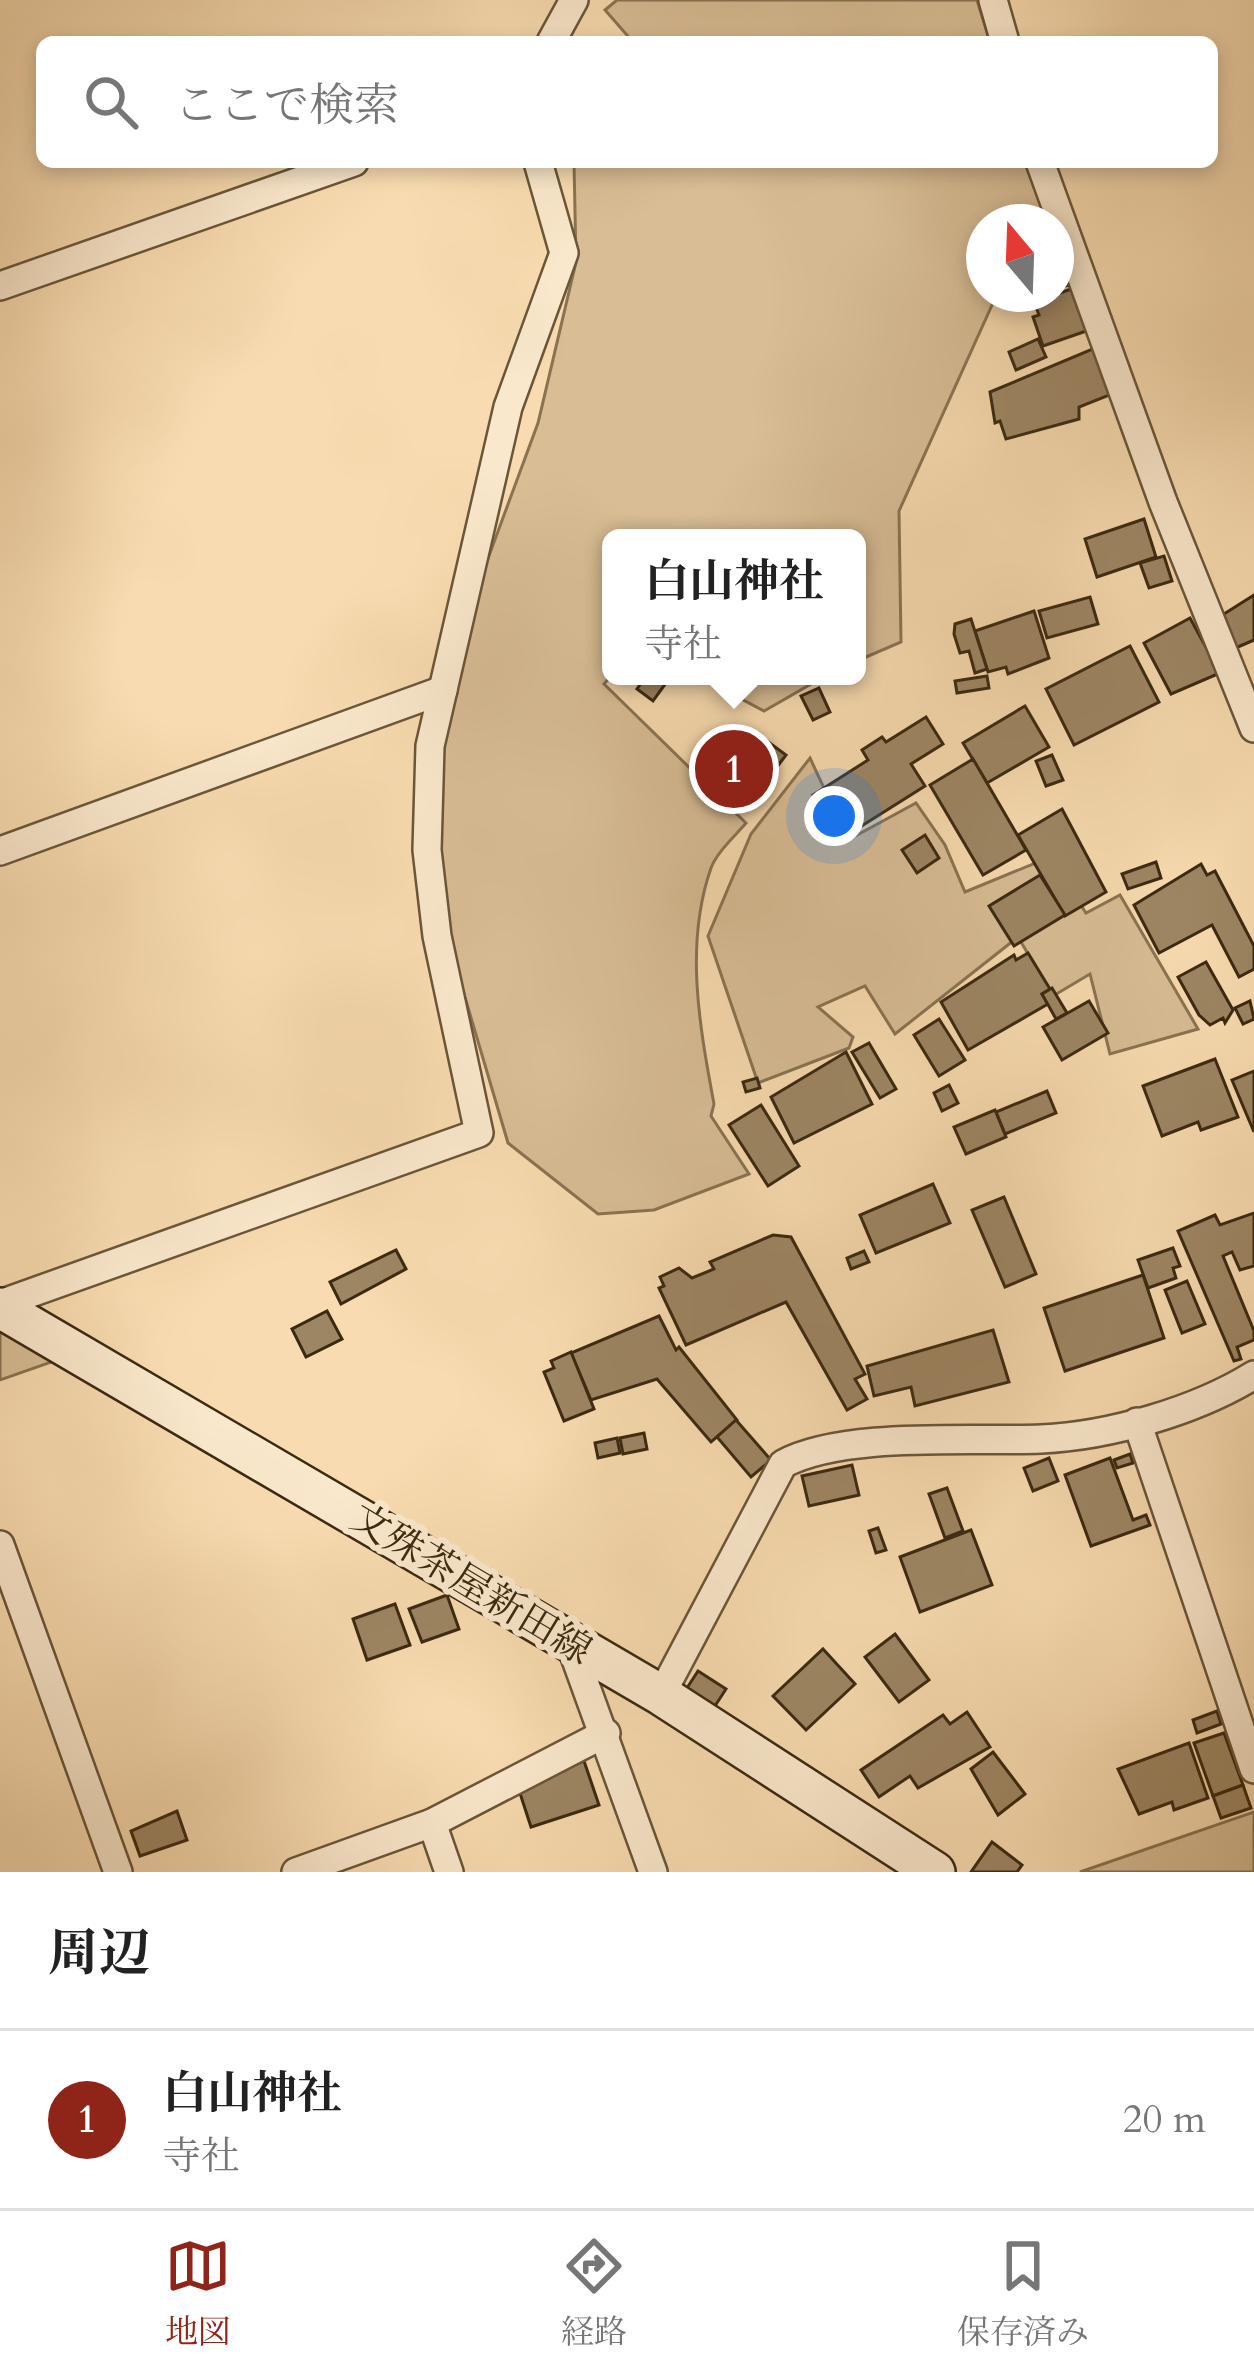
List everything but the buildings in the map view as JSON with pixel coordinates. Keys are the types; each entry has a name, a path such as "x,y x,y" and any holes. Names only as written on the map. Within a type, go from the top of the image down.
{"main road":[{"name":"文殊茶屋新田線","path":"0,1306 661,1695 932,1871"}],"street":[{"path":"554,36 574,0"},
{"path":"993,0 1003,36"},
{"path":"0,286 337,168"},
{"path":"0,1306 479,1133 437,936 427,850 430,746 508,407 564,254 540,168"},
{"path":"1042,168 1156,485 1254,728"},
{"path":"0,851 443,690"},
{"path":"661,1695 783,1464 812,1454 907,1441 1045,1439 1137,1422 1254,1375"},
{"path":"1137,1422 1254,1769"},
{"path":"0,1545 118,1872"},
{"path":"570,1643 652,1872"},
{"path":"296,1872 432,1823 606,1733"},
{"path":"432,1823 449,1872"}],"shaded area":[{"path":"617,0 977,0 988,36 628,36 605,10"},
{"path":"574,168 1029,168 1040,204 966,204 966,312 989,312 899,511 901,642 866,657 866,529 602,529 602,685 746,823 711,868 696,956 714,1104 711,1116 749,1174 654,1210 598,1214 508,1143 454,960 437,835 443,740 466,618 538,423 576,262"},
{"path":"715,685 809,685 764,711"},
{"path":"810,758 848,840 916,803 945,845 965,892 1050,857 1086,913 1120,895 1198,1029 1110,1054 1090,974 1053,996 1018,937 895,1034 865,986 818,1007 853,1037 849,1048 758,1083 708,936 751,834"},
{"path":"0,1325 60,1359 0,1380"},
{"path":"1254,1812 1254,1872 1080,1872"}],"place":[{"name":"白山神社","path":"734,769"}]}
